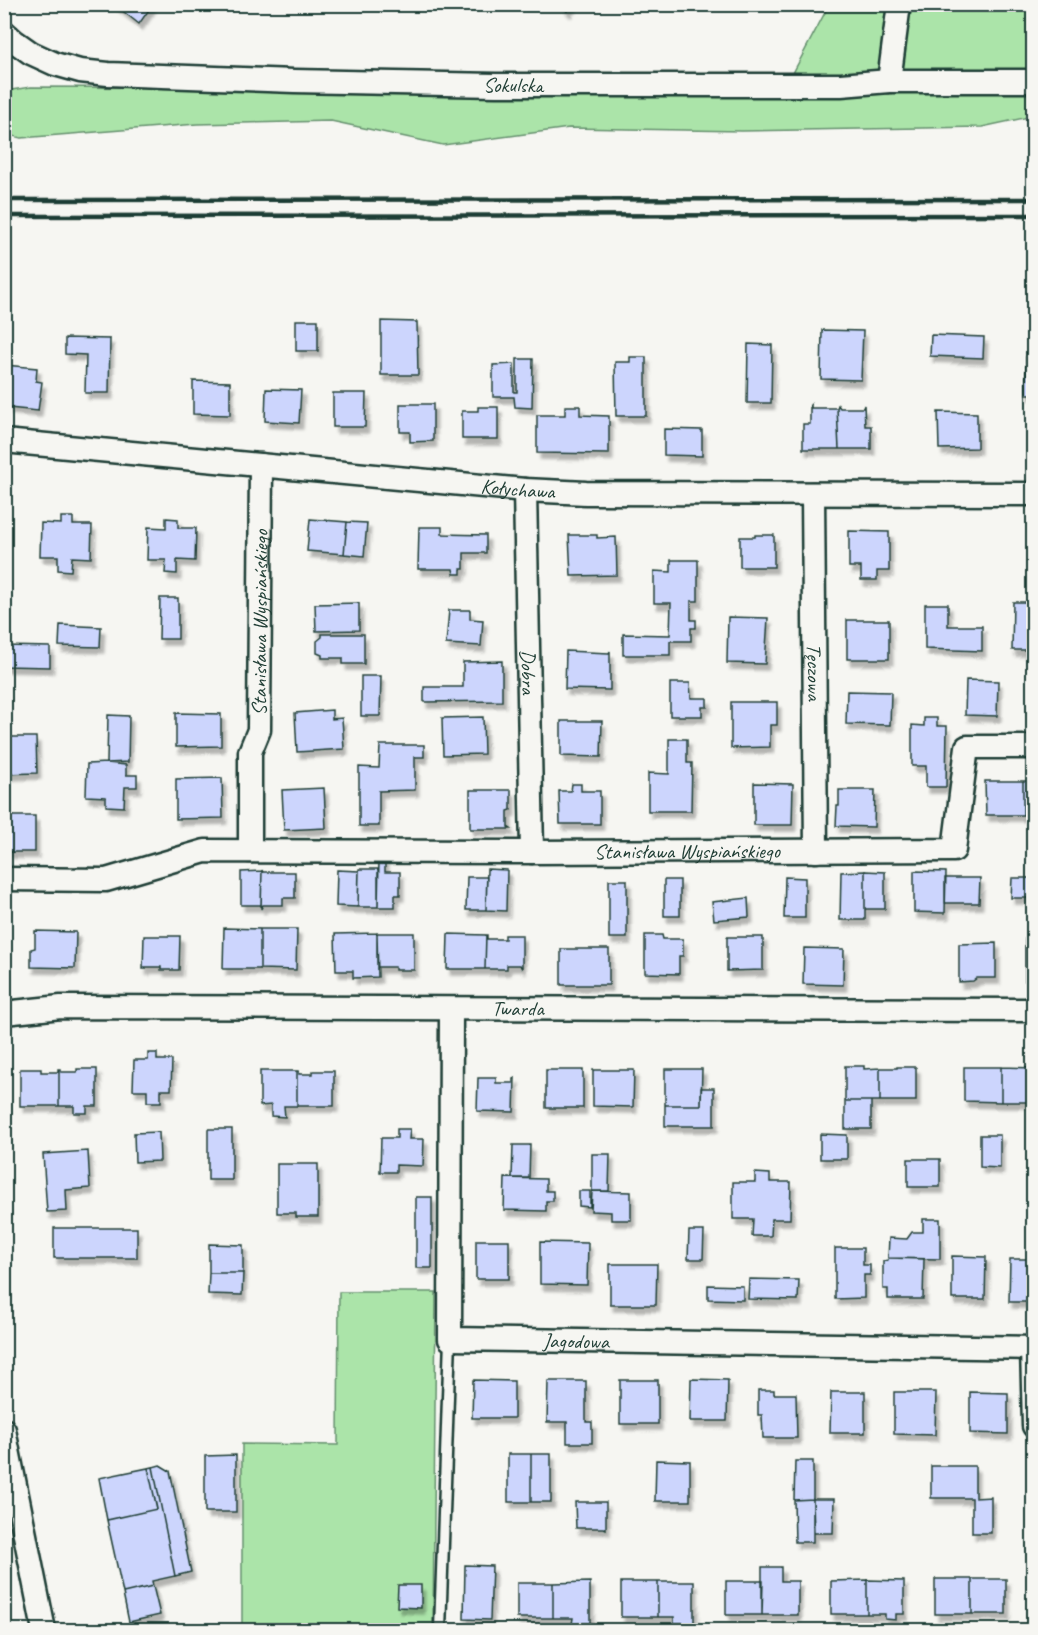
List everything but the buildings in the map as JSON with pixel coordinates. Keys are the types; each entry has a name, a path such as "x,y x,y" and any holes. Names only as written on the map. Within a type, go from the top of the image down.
{"street":[{"path":"889,81 899,4"},
{"name":"Sokulska","path":"4,32 31,53 55,64 81,71 127,75 496,85 841,85 889,81 1034,81"},
{"name":"Kołychawa","path":"4,441 525,490 586,493 1034,494"},
{"name":"Stanisława Wyspiańskiego","path":"250,851 250,752 259,730 261,465"},
{"name":"Dobra","path":"525,490 532,852"},
{"name":"Tęczowa","path":"813,494 816,851"},
{"name":"Stanisława Wyspiańskiego","path":"4,879 106,880 205,851 954,850 967,747 1034,747"},
{"name":"Twarda","path":"4,1013 61,1007 1034,1010"},
{"path":"450,1340 451,1009"},
{"name":"Jagodowa","path":"450,1340 1033,1348"},
{"path":"1033,1348 1034,1426"},
{"path":"4,1430 44,1630"}],"lane":[{"path":"440,1630 450,1340"}],"green space":[{"path":"829,5 1033,5 1033,116 982,127 742,131 569,128 443,145 331,121 197,124 21,138 5,134 5,91 31,87 288,88 663,95 793,73"},
{"path":"339,1292 436,1292 433,1630 242,1630 242,1444 338,1445"}],"railway":[{"path":"4,200 1034,199"},
{"path":"4,216 1034,215"}]}
